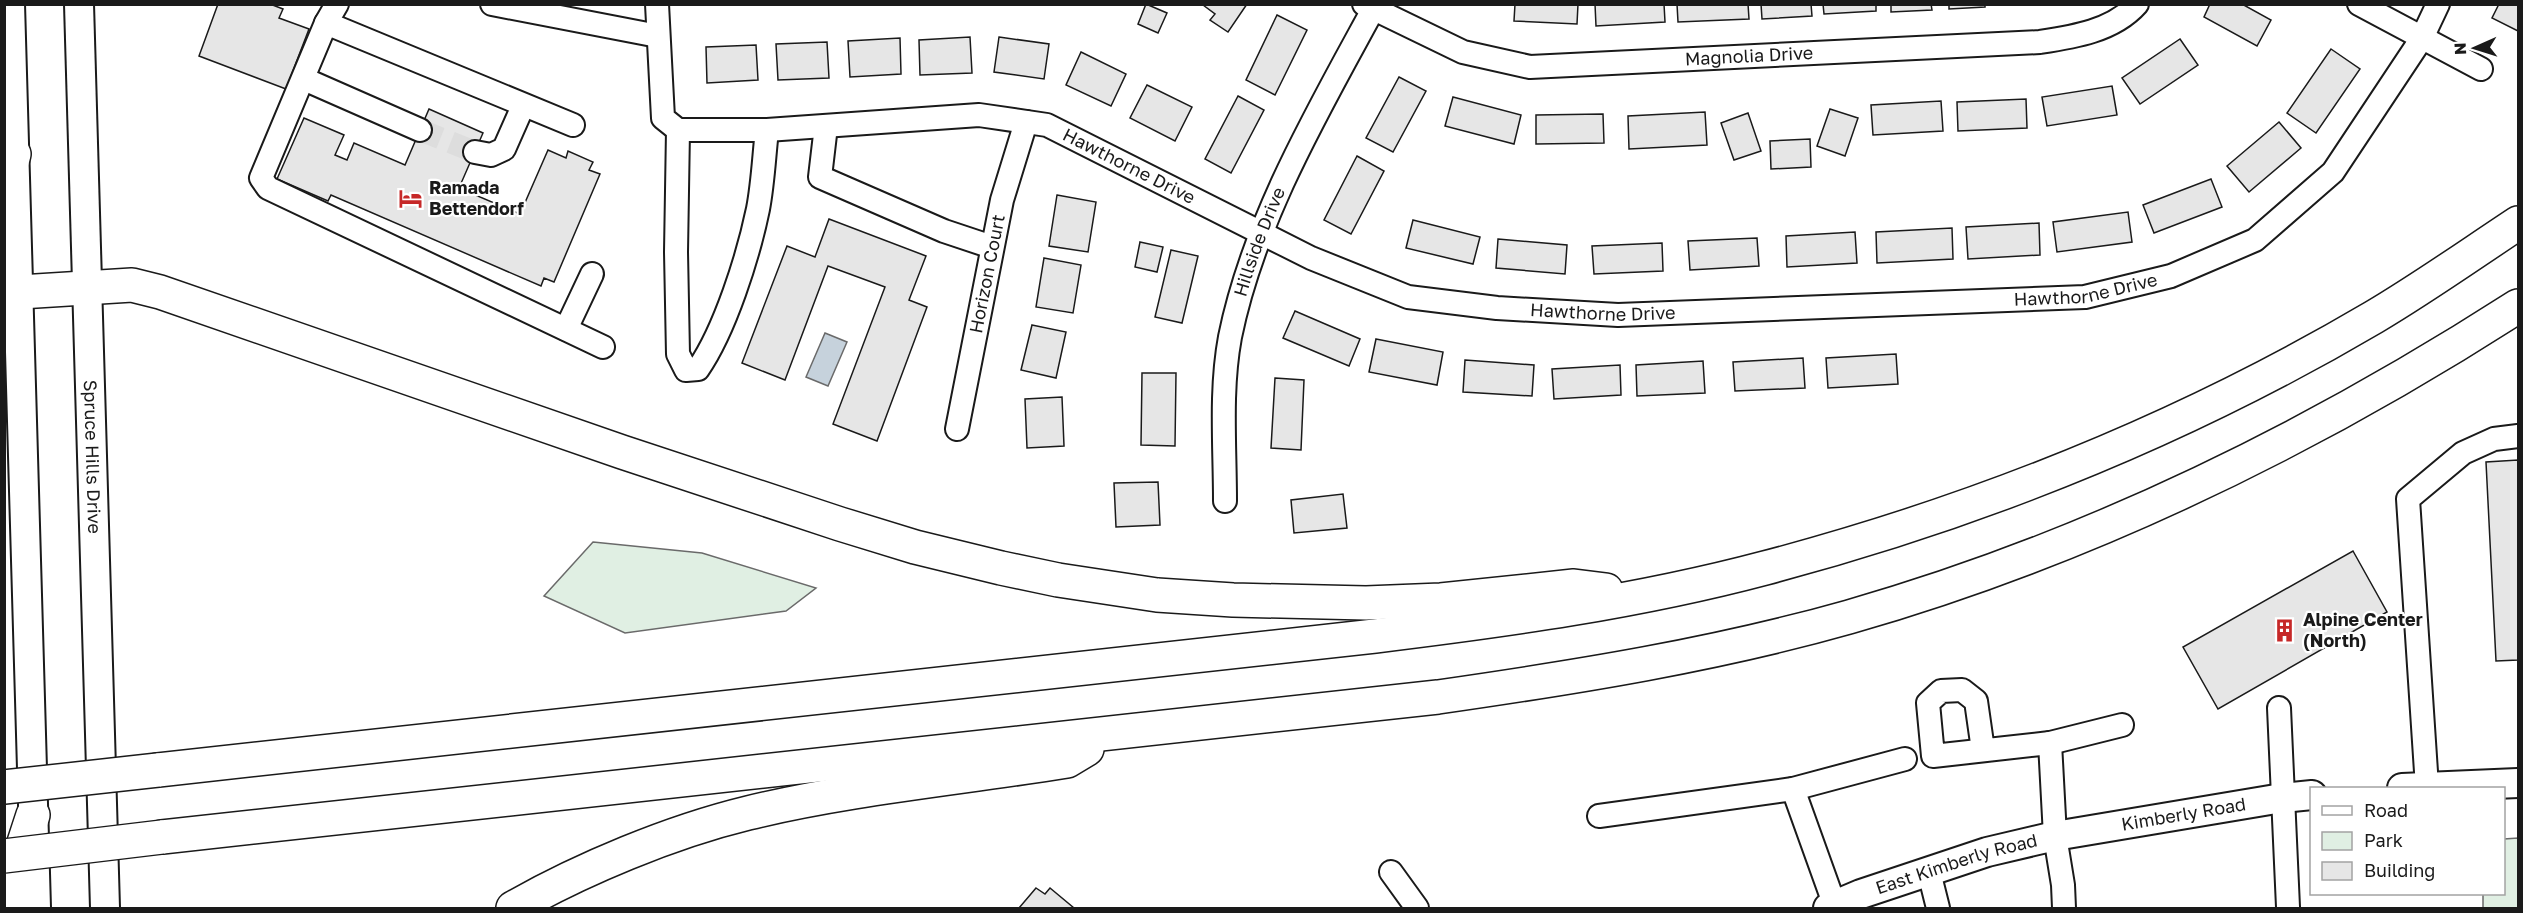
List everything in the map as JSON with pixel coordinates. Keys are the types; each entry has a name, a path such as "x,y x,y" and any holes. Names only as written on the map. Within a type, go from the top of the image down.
{"highway":[{"path":"4,192 14,153"},
{"path":"4,787 1376,636 1547,614 1764,569 1862,540 2010,490 2149,434 2227,396 2374,317 2518,223"},
{"path":"11,293 132,285 160,292 622,452 840,524 915,547 1058,580 1157,595 1305,603 1442,600 1574,586 1643,594"},
{"path":"4,856 1438,697 1559,680 1703,653 1850,616 1961,581 2154,506 2264,453 2386,387 2518,306"},
{"path":"513,909 578,874 622,855 745,813 852,793 1067,761 1113,733"},
{"path":"14,909 16,867 33,815"},
{"path":"4,865 46,851"}],"main road":[{"path":"10,4 14,153 11,293 36,909"},
{"name":"Spruce Hills Drive","path":"79,4 105,909"},
{"path":"2435,787 2518,783"},
{"name":"Kimberly Road","path":"2055,836 2310,795"},
{"name":"East Kimberly Road","path":"1831,907 1862,894 1987,852 2055,836"}],"street":[{"path":"492,4 658,36"},
{"path":"657,4 663,118 678,130 676,252 678,354 686,370 698,369 710,352 737,282 758,209 767,130"},
{"name":"Magnolia Drive","path":"1371,6 1463,52 1530,67 1658,63 2040,42 2086,34 2129,13 2137,4"},
{"path":"2359,4 2481,69"},
{"name":"Hawthorne Drive","path":"678,130 767,130 979,116 1047,125 1311,258 1408,297 1497,308 1618,315 2085,297 2171,276 2255,240 2333,172 2422,38 2438,4"},
{"name":"Hillside Drive","path":"1226,501 1225,377 1230,337 1260,232 1371,6"},
{"path":"573,125 523,106 331,14 261,178 268,188 603,347"},
{"path":"304,79 420,130"},
{"path":"475,152 491,155 504,148 523,106"},
{"name":"Horizon Court","path":"957,429 1002,200 1026,122"},
{"path":"826,126 820,177 944,231 992,247"},
{"path":"566,329 592,274"},
{"path":"2414,787 2408,499 2463,453 2494,439 2518,436"},
{"path":"2279,708 2288,907"},
{"path":"1983,750 2050,743 2122,724"},
{"path":"2050,743 2055,836 2063,885 2064,909"},
{"path":"1599,816 1793,789 1905,759"},
{"path":"1793,789 1831,907"},
{"path":"1390,872 1417,909"},
{"path":"1929,872 1938,909"}],"green space":[{"path":"593,542 702,553 816,588 786,611 625,633 544,596"},
{"path":"2518,838 2518,908 2483,908 2483,895 2505,895 2505,839"}],"shaded area":[{"path":"825,333 847,342 828,386 806,377"}],"building":[{"path":"218,4 270,4 283,9 279,18 309,29 286,89 199,56"},
{"path":"1146,4 1167,13 1158,33 1138,24"},
{"path":"1247,4 1228,32 1210,20 1215,14 1203,5"},
{"path":"1515,4 1578,4 1577,24 1514,21"},
{"path":"1595,4 1664,4 1665,22 1596,26"},
{"path":"1677,4 1748,4 1749,19 1678,22"},
{"path":"1761,4 1811,4 1812,16 1762,19"},
{"path":"1823,4 1876,4 1876,11 1824,14"},
{"path":"1891,4 1931,4 1932,10 1891,12"},
{"path":"1949,4 1985,4 1985,7 1949,9"},
{"path":"2210,4 2242,4 2271,20 2257,46 2204,17"},
{"path":"2499,4 2518,4 2518,31 2492,18"},
{"path":"1277,15 1307,30 1275,95 1246,80"},
{"path":"970,37 972,73 920,75 919,40"},
{"path":"999,37 1049,44 1044,79 994,72"},
{"path":"900,38 901,74 850,77 848,41"},
{"path":"2180,39 2198,65 2140,104 2122,78"},
{"path":"827,42 829,78 778,80 776,44"},
{"path":"756,45 758,80 707,83 706,47"},
{"path":"2331,49 2360,69 2316,133 2287,113"},
{"path":"1081,52 1126,74 1111,106 1066,85"},
{"path":"1399,77 1426,91 1393,152 1366,138"},
{"path":"1147,85 1192,107 1175,141 1130,118"},
{"path":"2112,86 2117,115 2047,126 2042,97"},
{"path":"1238,96 1264,110 1231,173 1205,159"},
{"path":"1453,97 1521,115 1514,144 1445,126"},
{"path":"2026,99 2027,128 1958,131 1957,102"},
{"path":"1941,101 1943,131 1873,135 1871,105"},
{"name":"Ramada Bettendorf","path":"429,109 483,133 459,188 520,214 548,150 566,158 568,151 593,162 589,170 600,174 554,282 544,278 541,286 331,195 328,201 277,179 304,118 344,135 335,155 347,160 354,143 405,165"},
{"path":"1830,109 1858,118 1845,156 1817,146"},
{"path":"1705,112 1707,145 1629,149 1628,116"},
{"path":"1748,113 1761,151 1734,160 1721,123"},
{"path":"1603,114 1604,143 1536,144 1536,115"},
{"path":"2279,122 2301,148 2249,192 2227,166"},
{"path":"1810,139 1811,167 1771,169 1770,141"},
{"path":"1357,156 1384,171 1351,234 1324,220"},
{"path":"2211,179 2222,207 2154,233 2143,205"},
{"path":"1057,195 1096,202 1088,252 1049,246"},
{"path":"2128,212 2132,242 2057,252 2053,222"},
{"path":"829,219 926,256 909,300 927,307 877,441 833,424 885,287 828,266 785,380 742,363 787,246 815,257"},
{"path":"1413,220 1480,237 1473,264 1406,248"},
{"path":"2039,223 2040,255 1968,259 1966,227"},
{"path":"1952,228 1953,259 1877,263 1876,232"},
{"path":"1855,232 1857,263 1787,267 1786,236"},
{"path":"1757,238 1759,266 1690,270 1688,241"},
{"path":"1498,239 1567,245 1565,274 1496,268"},
{"path":"1140,242 1163,247 1157,272 1135,267"},
{"path":"1662,243 1663,271 1594,274 1592,246"},
{"path":"1171,250 1198,256 1182,323 1155,317"},
{"path":"1044,258 1081,265 1073,313 1036,307"},
{"path":"1295,311 1360,339 1349,366 1283,338"},
{"path":"1032,325 1066,332 1056,378 1021,370"},
{"path":"1376,339 1443,352 1437,385 1369,372"},
{"path":"1896,354 1898,384 1828,388 1826,358"},
{"path":"1803,358 1805,388 1735,391 1733,362"},
{"path":"1465,360 1534,365 1532,396 1463,392"},
{"path":"1703,361 1705,393 1637,396 1636,365"},
{"path":"1620,365 1621,395 1554,399 1552,369"},
{"path":"1142,373 1176,373 1175,446 1141,445"},
{"path":"1275,378 1304,380 1301,450 1271,448"},
{"path":"1062,397 1064,446 1027,448 1025,399"},
{"path":"2518,460 2518,660 2496,661 2486,462"},
{"path":"1158,482 1160,525 1116,527 1114,483"},
{"path":"1343,494 1347,528 1294,533 1291,500"},
{"name":"Alpine Center (North)","path":"2353,551 2387,612 2218,709 2183,647"},
{"path":"1036,888 1045,894 1050,888 1074,908 1019,908"}],"tunnel":[{"path":"420,130 475,152"}],"place":[{"name":"Ramada Bettendorf","path":"411,198"},
{"name":"Alpine Center (North)","path":"2285,630"}]}
